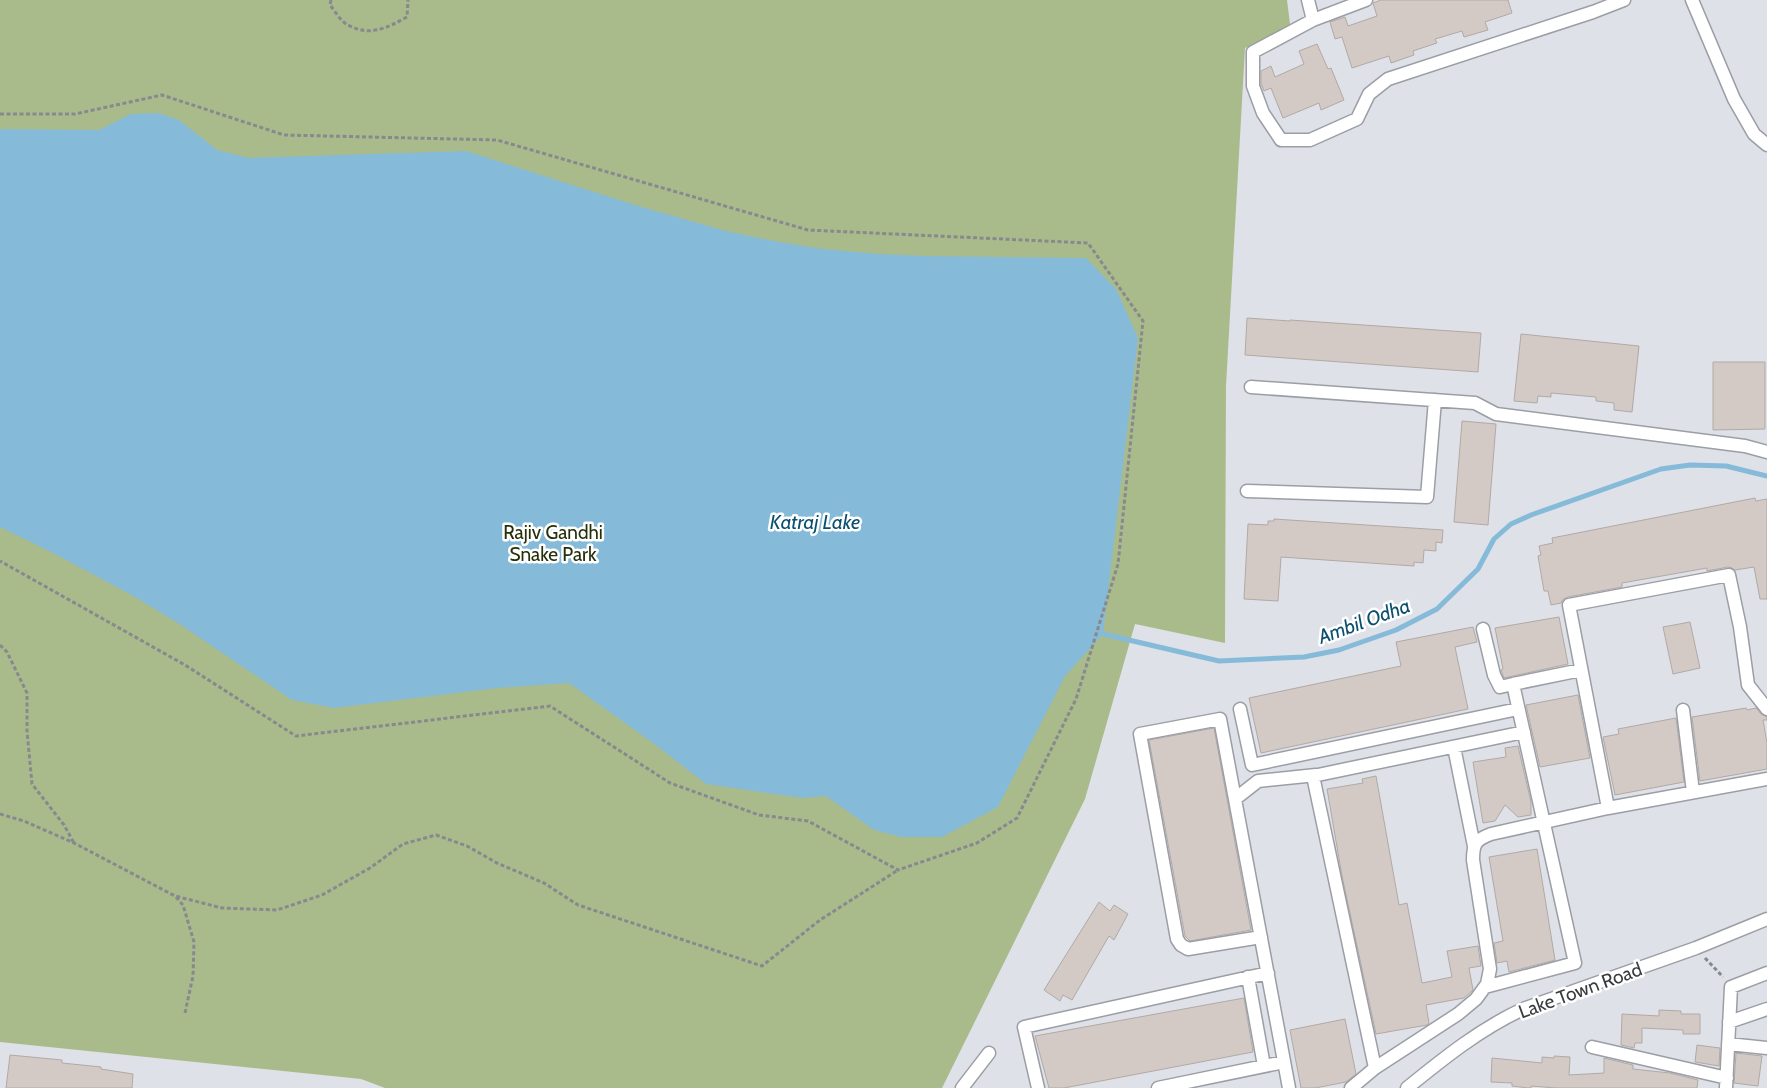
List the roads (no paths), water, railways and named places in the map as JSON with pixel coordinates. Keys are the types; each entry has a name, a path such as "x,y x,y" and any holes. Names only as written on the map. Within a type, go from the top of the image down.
{"street":[{"path":"1308,0 1313,20"},
{"path":"1366,0 1313,20 1253,52 1253,86 1262,113 1281,140 1310,140 1357,119 1369,94 1388,79 1593,12 1624,0"},
{"path":"1692,0 1734,99 1754,134 1767,145"},
{"path":"1251,387 1475,403 1496,414 1745,446 1767,452"},
{"path":"1247,491 1427,497 1435,400"},
{"path":"1608,808 1570,605 1728,575 1740,627 1748,685 1767,709"},
{"path":"1483,629 1494,675 1500,687 1581,670"},
{"path":"1485,987 1575,964 1513,684"},
{"path":"1240,709 1252,765 1518,709"},
{"path":"1683,710 1693,792"},
{"path":"1261,937 1199,948 1188,948 1181,945 1177,939 1140,734 1220,719 1268,973 1289,1088"},
{"path":"1235,799 1258,781 1316,775 1524,732"},
{"path":"1351,1088 1375,1068 1458,1014 1476,1000 1485,987 1490,969 1473,860 1474,846 1454,747"},
{"path":"1316,775 1313,776 1375,1068"},
{"path":"1474,846 1479,839 1491,834 1608,808 1767,779"},
{"name":"Lake Town Road","path":"1408,1088 1475,1035 1524,1009 1702,946 1767,919"},
{"path":"1038,1088 1024,1027 1268,973"},
{"path":"1592,1047 1727,1083 1731,987 1767,973"},
{"path":"1248,977 1264,1066"},
{"path":"1729,1022 1767,1009"},
{"path":"1728,1044 1767,1048"},
{"path":"962,1088 989,1053"},
{"path":"1158,1088 1284,1062"}],"water":[{"name":"Katraj Lake","path":"158,113 179,120 217,150 249,158 466,151 638,206 726,231 823,249 925,256 1086,258 1116,289 1138,338 1103,634 1065,676 998,807 942,837 901,837 874,830 826,796 802,798 706,784 653,743 569,683 497,688 334,708 292,700 178,623 135,597 0,527 0,129 99,130 131,114"}],"waterway":[{"name":"Ambil Odha","path":"1103,634 1219,661 1304,657 1339,650 1396,630 1437,609 1478,569 1494,539 1511,524 1531,515 1661,469 1690,465 1726,466 1767,476"}],"park label":[{"name":"Rajiv Gandhi Snake Park","path":"553,543"}]}
